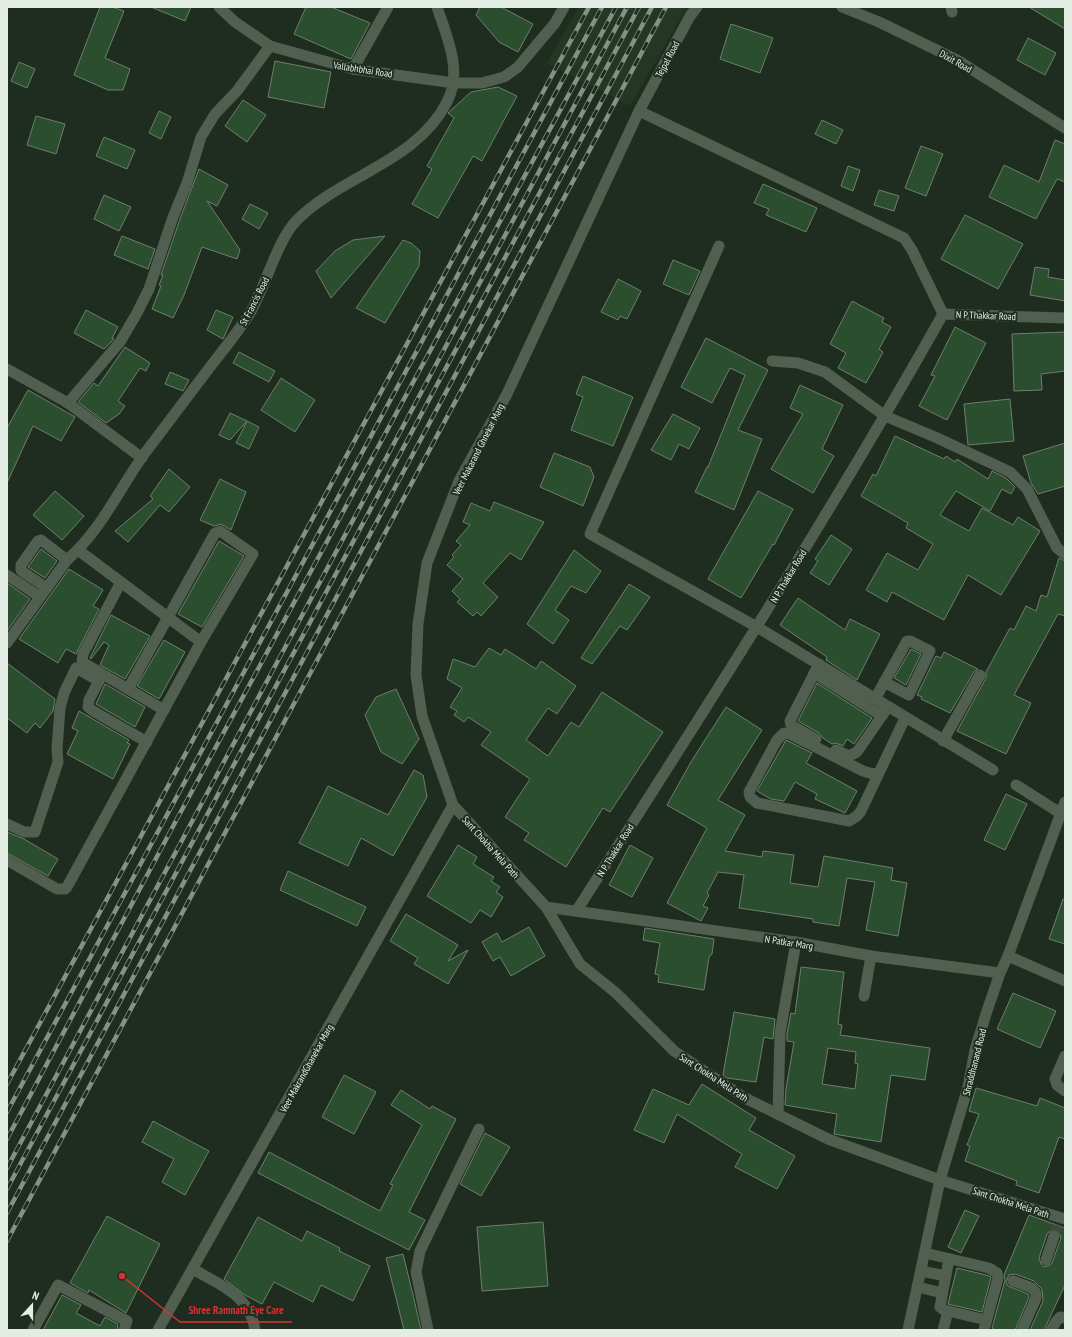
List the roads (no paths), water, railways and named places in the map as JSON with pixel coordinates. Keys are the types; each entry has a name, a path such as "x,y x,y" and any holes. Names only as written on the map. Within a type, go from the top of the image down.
{"street":[{"name":"Vallabhbhai Road","path":"219,7 235,22 270,46 353,69 454,83 482,83 504,77 518,67 555,23 564,7"},
{"path":"353,69 388,7"},
{"path":"437,7 452,49 454,83"},
{"name":"Tejpal Road","path":"639,111 690,16 697,7"},
{"name":"Dixit Road","path":"842,7 879,22 957,60 1065,128"},
{"path":"68,403 120,342 137,313 149,289 173,217 187,183 201,137 215,114 237,91 270,46"},
{"name":"St Francis Road","path":"7,643 68,560 99,524 120,489 142,458 239,331 254,305 283,242 295,222 327,195 394,158 415,141 431,124 446,103 454,83"},
{"path":"639,111 904,238 912,250 943,314"},
{"name":"Veer Makarand Ghnekar Marg","path":"452,805 422,716 416,675 418,624 427,563 459,480 507,394 639,111"},
{"path":"719,246 590,534 757,627 851,691 885,711 905,718 993,770"},
{"name":"N P Thakkar Road","path":"577,910 757,627 885,416 943,314 1065,318"},
{"path":"772,361 798,363 824,372 885,416 935,437 1010,472 1027,490 1057,548 1065,554"},
{"path":"7,369 68,403 142,458"},
{"path":"7,860 57,889 65,890 201,642 253,556 252,551 220,531 216,532 167,616 128,689"},
{"path":"47,588 21,570 21,565 38,541 41,540 68,560"},
{"path":"78,550 201,642"},
{"path":"7,575 40,597"},
{"path":"101,678 84,664 81,658 121,582"},
{"path":"874,699 908,640 930,651 909,696 884,682"},
{"path":"7,824 24,832 35,832 58,762 57,749 60,708 64,693 76,668 128,689 164,710"},
{"path":"816,668 792,717 791,725 849,756 857,752 885,711"},
{"path":"943,741 980,674"},
{"path":"101,678 89,700 88,707 147,742"},
{"path":"851,691 874,699 885,711"},
{"path":"879,773 873,774 863,771 790,734 784,733 777,740 749,792 750,797 757,803 849,821 857,816 861,811 879,773 905,718"},
{"path":"1016,785 1060,813"},
{"name":"Shraddhanand Road","path":"908,1330 940,1180 968,1087 975,1050 1000,973 1008,956 1065,802"},
{"name":"Sant Chokha Mela Path","path":"452,805 546,907 580,964 616,993 674,1051 745,1098 828,1139 940,1180 1061,1220"},
{"name":"Veer MakrandGhanekar Marg","path":"158,1330 452,805"},
{"path":"546,907 577,910"},
{"name":"N Patkar Marg","path":"577,910 796,942 871,956 1000,973"},
{"path":"778,1114 780,1033 796,942"},
{"path":"864,996 871,956"},
{"path":"1008,956 1065,981"},
{"path":"1065,1056 1055,1079 1057,1085 1065,1091"},
{"path":"428,1330 416,1272 420,1251 479,1129"},
{"path":"1046,1260 1054,1236"},
{"path":"925,1253 949,1258 989,1268 997,1273 998,1278 985,1325 940,1307 949,1258"},
{"path":"193,1269 234,1293 248,1306 253,1318 255,1330"},
{"path":"921,1271 946,1276"},
{"path":"1013,1281 1032,1288 1036,1293 1036,1298 1022,1330"},
{"path":"33,1330 55,1287 58,1285 127,1321 124,1330"},
{"path":"918,1287 942,1293"},
{"path":"943,1330 948,1311"},
{"path":"1051,1330 1054,1323 1060,1317 1065,1318"}],"tunnel":[{"path":"1054,1236 1058,1224"}],"railway":[{"path":"7,1084 589,7"},
{"path":"7,1112 602,7"},
{"path":"7,1139 178,817 616,7"},
{"path":"7,1168 627,7"},
{"path":"7,1189 639,7"},
{"path":"7,1213 652,7"},
{"path":"7,1241 666,7"}],"place":[{"name":"Shree Ramnath Eye Care","path":"122,1276"}]}
